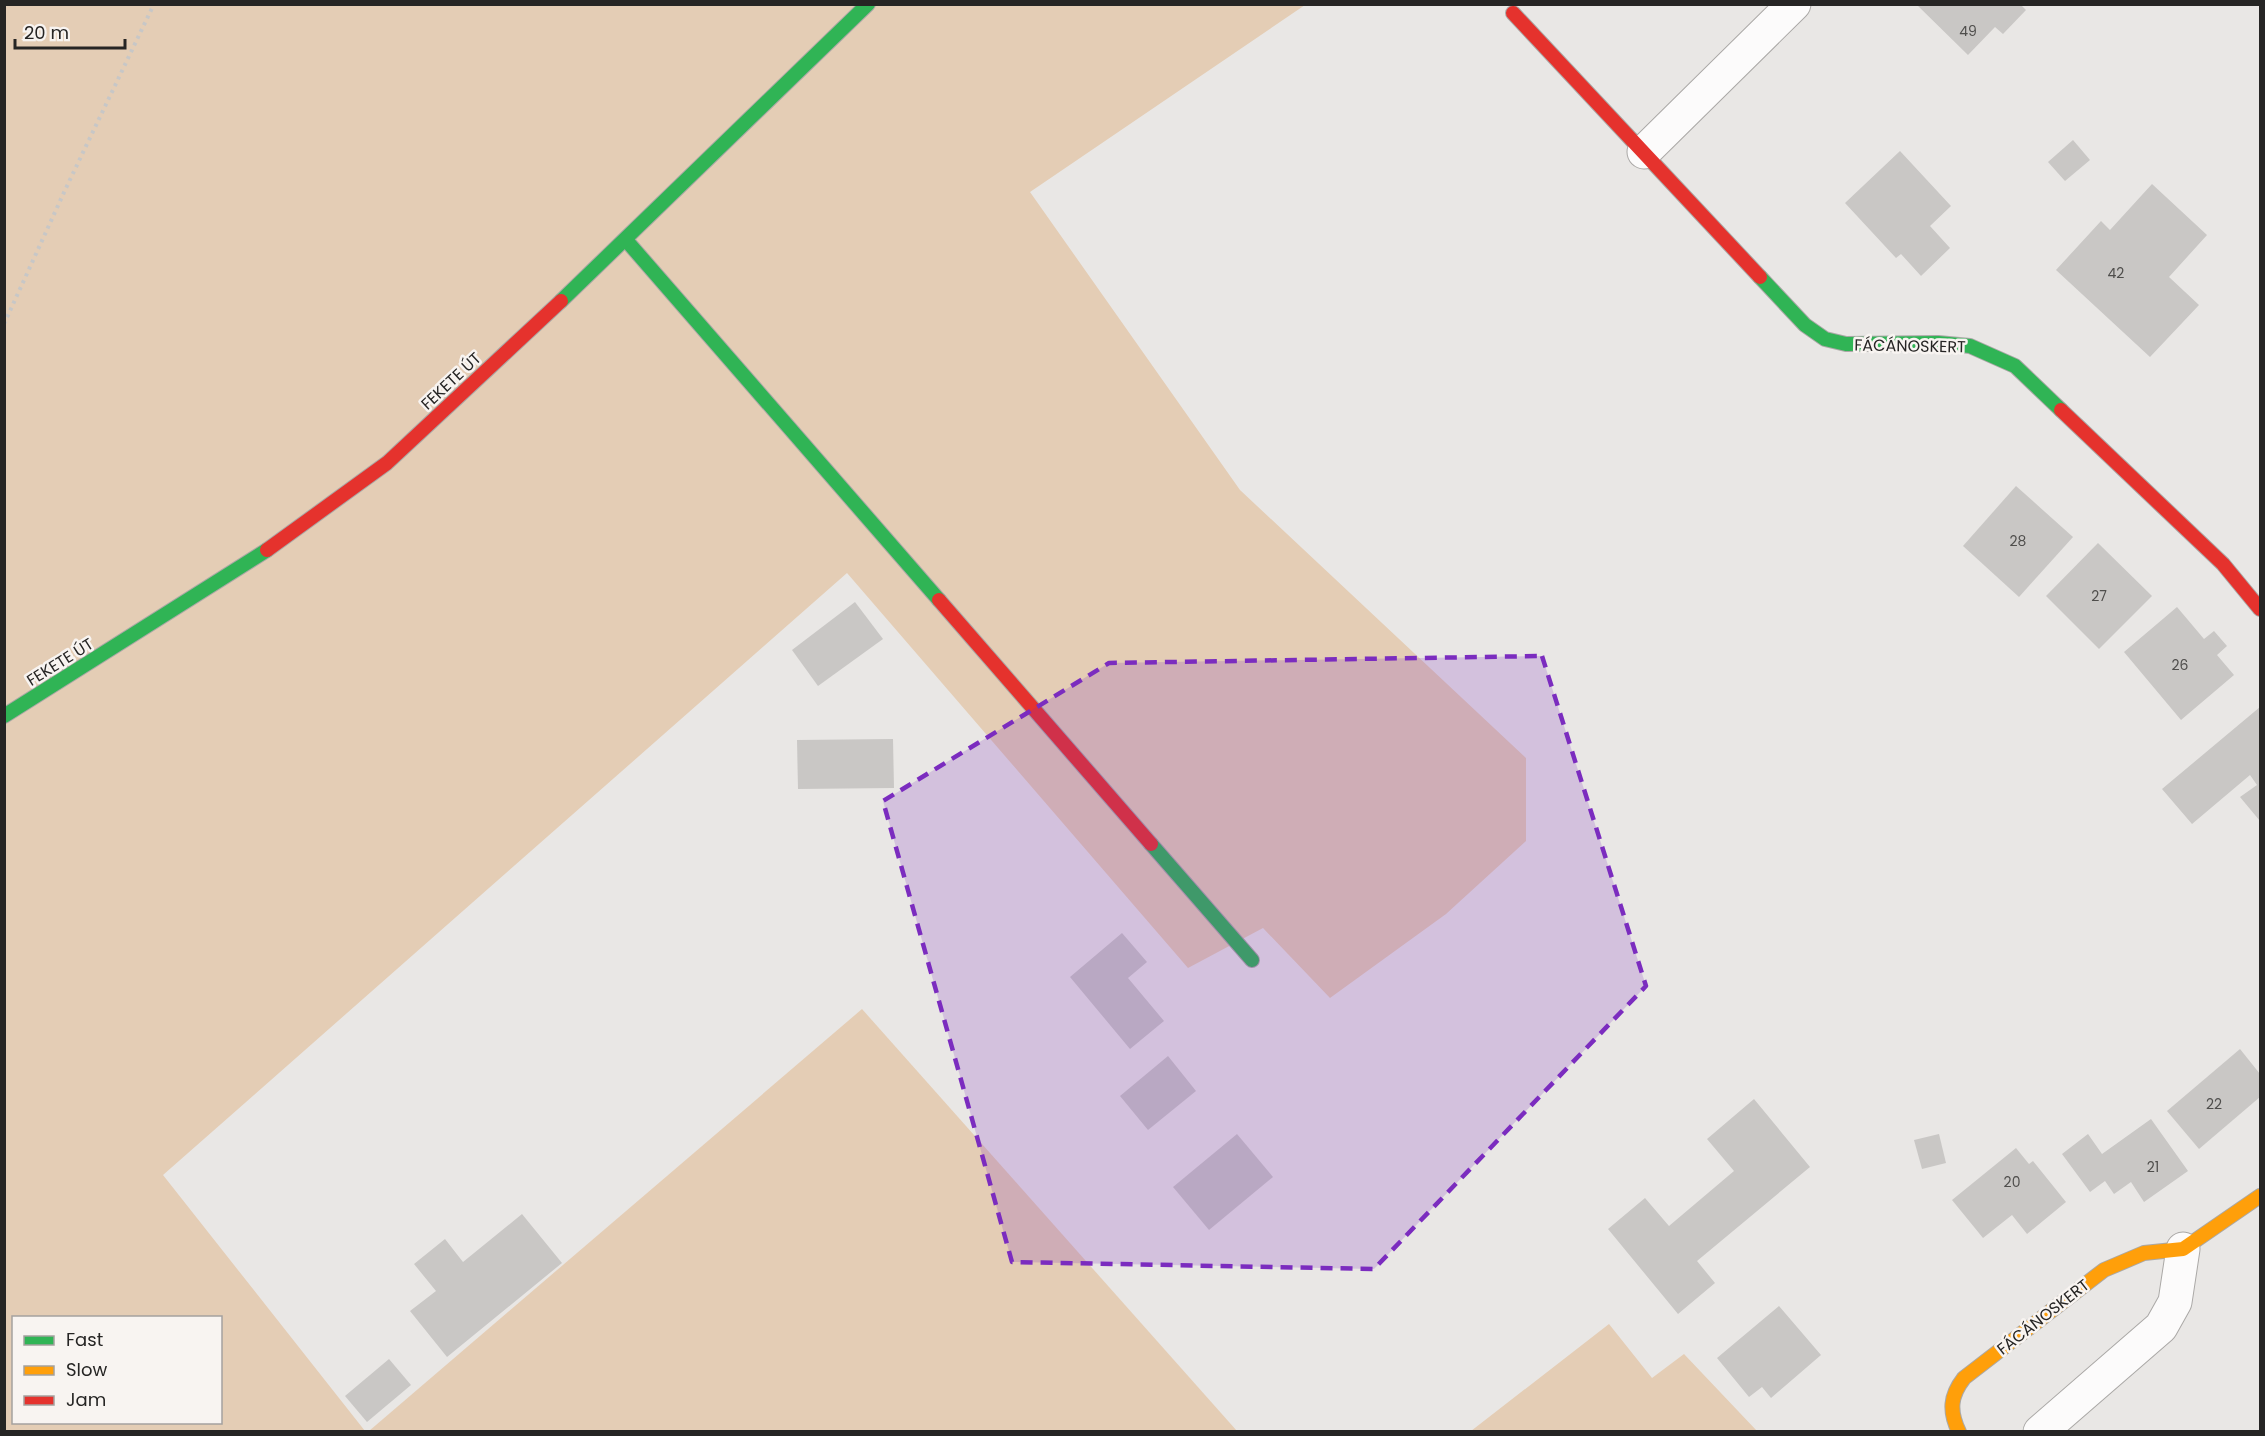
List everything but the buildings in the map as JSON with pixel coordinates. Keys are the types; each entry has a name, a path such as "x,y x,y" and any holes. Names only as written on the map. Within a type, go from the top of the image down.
{"street":[{"name":"FEKETE ÚT","path":"4,716 256,558 387,463 626,240 868,4"},
{"path":"1644,152 1794,4"},
{"name":"FÁCÁNOSKERT","path":"1513,13 1805,325 1825,339 1846,344 1938,343 1970,346 2015,366 2223,564 2260,609"},
{"path":"626,240 1252,960"},
{"name":"FÁCÁNOSKERT","path":"1959,1431 1950,1405 1954,1389 1964,1378 2104,1270 2144,1253 2182,1249 2260,1196"},
{"path":"2040,1431 2161,1327 2175,1302 2182,1249"}],"path":[{"path":"4,324 154,4"}],"highlighted area":[{"path":"1542,656 1646,986 1374,1269 1012,1262 883,801 1109,663"}],"shaded area":[{"path":"5,5 1305,5 1030,192 1240,490 1526,758 1526,841 1446,914 1330,998 1263,928 1188,968 847,573 163,1175 365,1431 5,1432"},
{"path":"862,1009 1237,1431 369,1431"},
{"path":"1609,1324 1652,1378 1684,1354 1757,1431 1471,1431"}],"traffic: fast":[{"path":"561,301 868,4"},
{"path":"626,240 939,600"},
{"path":"1760,277 1805,325 1825,339 1846,344 1938,343 1970,346 2015,366 2061,410"},
{"path":"4,716 267,550"},
{"path":"1151,844 1252,960"}],"traffic: slow":[{"path":"1959,1432 1952,1404 1956,1391 1964,1378 2104,1270 2144,1253 2183,1249 2260,1196"}],"traffic: jam":[{"path":"1513,13 1760,277"},
{"path":"267,550 387,463 561,301"},
{"path":"2061,410 2223,564 2260,609"},
{"path":"939,600 1151,844"}]}
